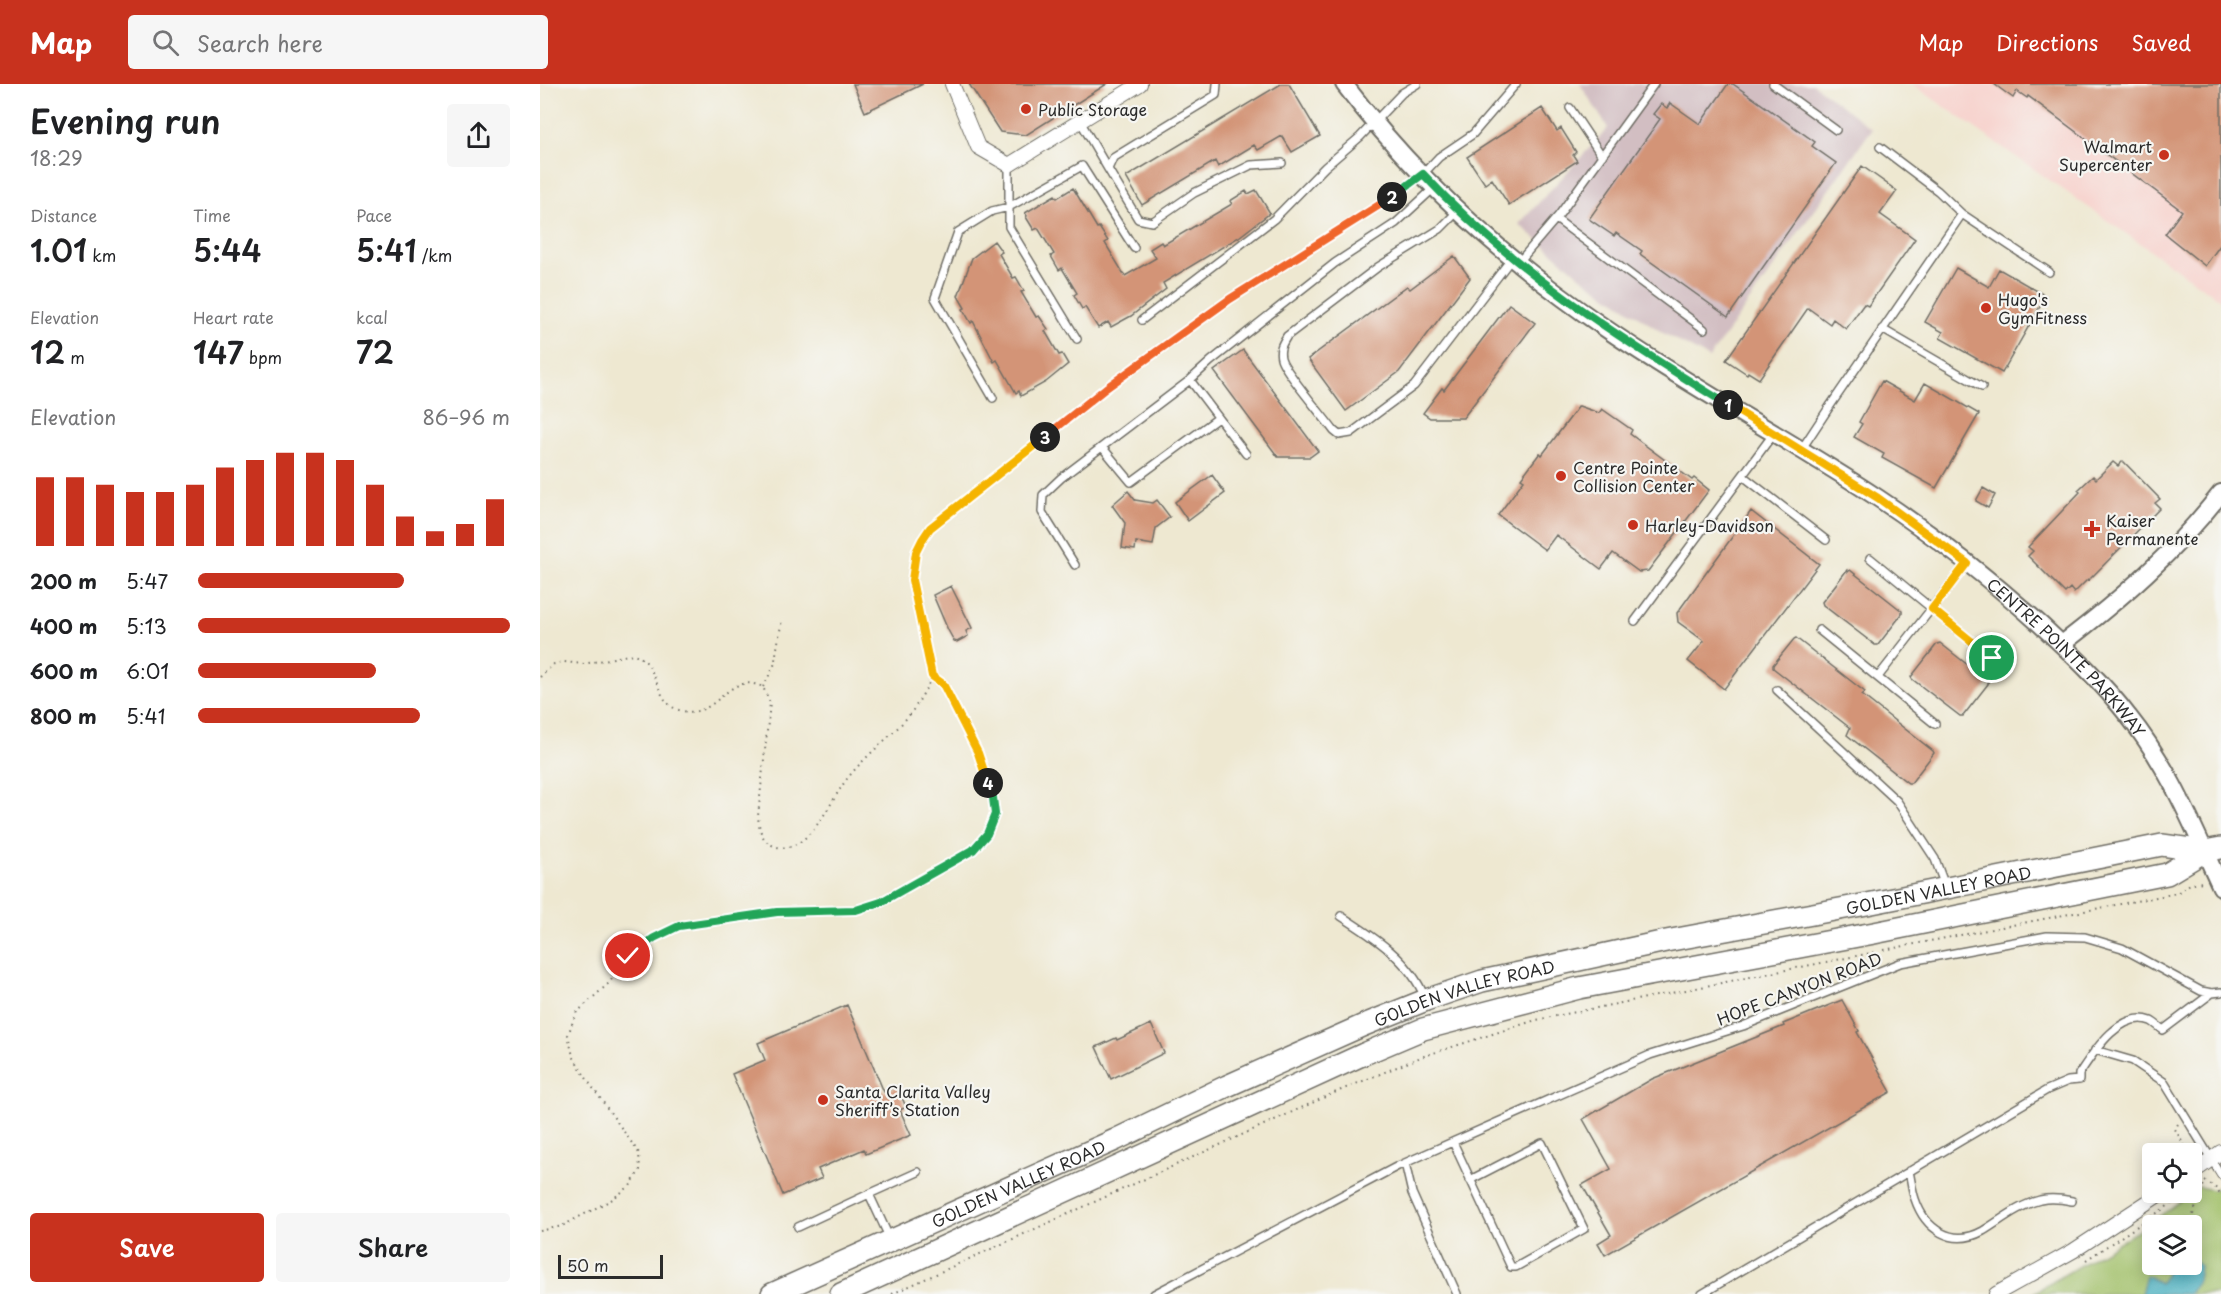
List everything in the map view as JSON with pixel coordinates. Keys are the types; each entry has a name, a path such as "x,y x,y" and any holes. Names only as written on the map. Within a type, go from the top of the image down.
{"main road":[{"name":"GOLDEN VALLEY ROAD","path":"772,1294 1115,1140 1227,1086 1426,1000 1482,981 1666,941 2162,845 2213,849"},
{"name":"GOLDEN VALLEY ROAD","path":"841,1294 1290,1087 1423,1029 1579,988 1874,933 2167,874 2213,849"}],"street":[{"path":"952,84 978,147 1009,165 1140,84"},
{"name":"CENTRE POINTE PARKWAY","path":"1344,84 1435,187 1515,261 1605,329 1878,498 1967,563 2061,644 2109,692 2150,745 2183,804 2213,849 2219,884"},
{"path":"2061,644 2105,611 2148,574 2188,533 2221,493"},
{"path":"2202,1166 2216,1155"},
{"path":"1996,1294 2073,1251 2146,1203"}],"lane":[{"path":"1108,169 1113,158 1216,95 1217,84"},
{"path":"1142,320 1274,219 1402,93 1417,84"},
{"path":"1423,174 1438,158 1473,134 1516,84"},
{"path":"1459,210 1440,229 1378,267 1287,336 1282,343 1280,349 1283,365 1339,435 1352,433 1414,386 1515,261 1556,219 1654,84"},
{"path":"1773,84 1836,130"},
{"path":"1570,108 1602,156"},
{"path":"1080,121 1138,219 1152,222 1194,193 1231,174 1251,165 1282,163"},
{"path":"1880,147 1938,190 1962,214 2049,272"},
{"path":"1009,165 1009,227 1077,339"},
{"path":"993,398 935,298 958,232 992,211 1009,207 1082,166 1134,248"},
{"path":"1075,565 1042,512 1043,495 1061,478 1190,380 1335,263 1396,223 1435,187"},
{"path":"1801,450 1962,214"},
{"path":"1556,219 1704,329"},
{"path":"1882,329 1982,387"},
{"path":"1190,380 1246,454"},
{"path":"1102,447 1131,482 1218,418"},
{"path":"1635,621 1774,434"},
{"path":"1743,476 1826,540"},
{"path":"1870,558 1992,658"},
{"path":"1878,677 1967,563"},
{"path":"1819,630 1935,724"},
{"path":"1777,690 1897,801 1935,859 1946,888"},
{"path":"1341,916 1370,934 1400,960 1419,982 1426,1000"},
{"name":"HOPE CANYON ROAD","path":"1154,1294 1401,1165 1650,1055 1743,1026 1899,963 2047,936 2085,937 2122,948 2200,991 2221,992"},
{"path":"1701,1294 2047,1090 2079,1080 2079,1074 2095,1050 2115,1029 2133,1020 2150,1021 2163,1030 2212,993"},
{"path":"2095,1050 2133,1061 2164,1083 2216,1155 2221,1175"},
{"path":"1453,1142 1470,1180 1511,1267 1516,1267 1584,1229 1542,1143 1470,1180"},
{"path":"1401,1165 1457,1294"},
{"path":"1909,1171 1915,1199 1924,1217 1938,1233 1957,1238 1980,1232 2017,1210 2041,1200 2072,1201"},
{"path":"798,1227 918,1172"},
{"path":"869,1194 891,1241"}],"path":[{"path":"540,1231 562,1226 610,1200 630,1186 640,1170 639,1153 583,1073 573,1056 568,1035 576,1013 609,983 628,956 654,938 679,926 702,921 777,912 869,908 973,850 987,834 995,814 993,798 978,753 943,684 932,676 912,580 916,552 930,528 1116,381 1230,299 1383,203 1423,174"},
{"path":"763,687 774,666 782,619"},
{"path":"540,677 554,664 564,662 584,664 633,654 640,656 653,673 660,693 676,709 685,712 711,706 738,684 746,682 763,687 770,703 758,816 759,831 767,842 784,847 801,841 816,828 848,778 906,719 932,676"},
{"path":"892,1294 1334,1093 1420,1057 1499,1031 1589,1008 2165,895 2184,890 2190,884 2219,884"},
{"path":"2183,1143 2175,1129 2184,1113"},
{"path":"2193,1215 2205,1181"}],"shaded area":[{"path":"1580,84 1813,84 1872,129 1709,358 1663,333 1586,281 1519,224 1608,128"},
{"path":"1912,84 2221,84 2221,300"}],"green space":[{"path":"2221,1185 2221,1294 2032,1294 2142,1229 2142,1275 2202,1275 2202,1215 2161,1215 2178,1203 2202,1203 2202,1188 2213,1190"}],"water":[{"path":"2146,1275 2160,1283 2165,1275 2199,1275 2189,1294 2141,1294"}],"building":[{"path":"853,84 923,84 865,112"},
{"name":"Public Storage","path":"969,84 1107,84 1026,135 1000,132"},
{"path":"1281,84 1289,84 1320,136 1292,152 1282,136 1258,150 1254,145 1218,167 1215,161 1142,205 1126,177"},
{"path":"1728,84 1733,84 1815,142 1812,146 1836,163 1728,317 1640,254 1642,251 1616,233 1614,236 1589,219 1660,119 1653,114 1661,104 1667,108 1670,103 1700,124"},
{"name":"Walmart Supercenter","path":"1994,84 2221,84 2221,244 2205,266 2165,234 2182,211 2028,96 2027,98 2017,91 2013,98"},
{"path":"1542,108 1557,131 1561,128 1576,152 1573,155 1577,161 1509,205 1492,179 1485,184 1467,157"},
{"path":"1862,166 1897,191 1880,214 1915,239 1868,306 1864,304 1846,329 1833,319 1830,324 1808,308 1759,379 1748,372 1747,374 1726,360"},
{"path":"1073,188 1097,228 1099,227 1108,241 1105,243 1125,276 1156,258 1150,249 1161,242 1163,245 1232,204 1230,201 1246,191 1248,194 1256,190 1270,213 1239,237 1163,283 1166,289 1131,316 1111,327 1108,322 1098,328 1085,307 1082,309 1074,295 1077,293 1062,268 1059,270 1051,256 1054,254 1038,228 1034,230 1025,213 1055,195 1057,198"},
{"path":"994,241 1002,252 999,254 1013,278 1016,277 1024,291 1021,292 1036,317 1039,316 1048,329 1045,331 1059,355 1062,354 1068,364 1046,382 1021,396 1019,391 1016,393 997,360 994,362 973,321 971,323 963,309 965,308 958,296 972,258"},
{"path":"1454,256 1470,278 1399,372 1346,411 1308,359 1407,286 1410,289"},
{"name":"Hugo's GymFitness","path":"1956,268 1989,287 1999,269 2046,296 2002,373 1940,338 1943,332 1925,322"},
{"path":"1509,304 1535,323 1463,418 1430,418 1423,413 1442,388 1444,390"},
{"path":"1243,350 1318,451 1310,457 1278,457 1214,371"},
{"path":"1882,381 1915,400 1925,383 1979,414 1936,488 1882,458 1884,454 1854,437 1862,424 1859,422"},
{"path":"1579,406 1599,413 1602,409 1632,430 1630,434 1709,490 1648,571 1639,572 1613,553 1601,569 1556,535 1545,550 1498,515 1524,480 1521,478 1540,453 1542,455"},
{"name":"Kaiser Permanente","path":"2123,461 2160,499 2155,503 2160,508 2089,580 2074,593 2070,588 2065,593 2028,556 2033,551 2028,547 2093,476 2096,479 2113,462 2118,466"},
{"path":"1212,475 1225,493 1188,521 1175,502"},
{"path":"1983,488 1995,495 1988,508 1976,501"},
{"path":"1128,491 1135,500 1153,503 1157,500 1170,517 1156,528 1153,545 1136,542 1135,550 1122,548 1125,523 1112,505"},
{"path":"1751,511 1819,564 1724,689 1688,661 1704,641 1678,622 1677,613"},
{"path":"1847,570 1902,611 1878,645 1823,605 1822,602"},
{"path":"951,586 972,628 966,631 968,636 957,642 948,630 933,595"},
{"path":"1796,638 1865,692 1862,695 1933,751 1934,753 1911,783 1847,735 1850,728 1773,668 1773,665"},
{"path":"1940,643 1988,681 1963,716 1960,716 1911,677"},
{"path":"1842,1000 1859,1031 1857,1032 1891,1092 1605,1255 1598,1243 1611,1235 1582,1185 1611,1169 1583,1119 1652,1079"},
{"name":"Santa Clarita Valley Sheriff’s Station","path":"847,1005 884,1092 897,1086 906,1107 900,1110 911,1135 866,1154 864,1149 818,1169 822,1178 783,1195 732,1074 765,1060 758,1043"},
{"path":"1151,1024 1164,1053 1111,1079 1096,1047"}],"place":[{"name":"Public Storage","path":"1026,109"},
{"name":"Walmart Supercenter","path":"2164,155"},
{"name":"Hugo's GymFitness","path":"1986,308"},
{"name":"Centre Pointe Collision Center","path":"1561,476"},
{"name":"Harley-Davidson","path":"1633,525"},
{"name":"Kaiser Permanente","path":"2092,529"},
{"name":"Santa Clarita Valley Sheriff’s Station","path":"823,1100"}],"route":[{"path":"628,956 654,938 679,926 702,921 777,912 869,908 973,850 987,834 995,814 993,798 978,753 943,684 932,676 912,580 916,552 922,540 930,528 1106,388 1230,299 1383,203 1423,174 1468,220 1512,258 1605,329 1838,472 1878,498 1967,563 1932,609 1992,658"}]}
